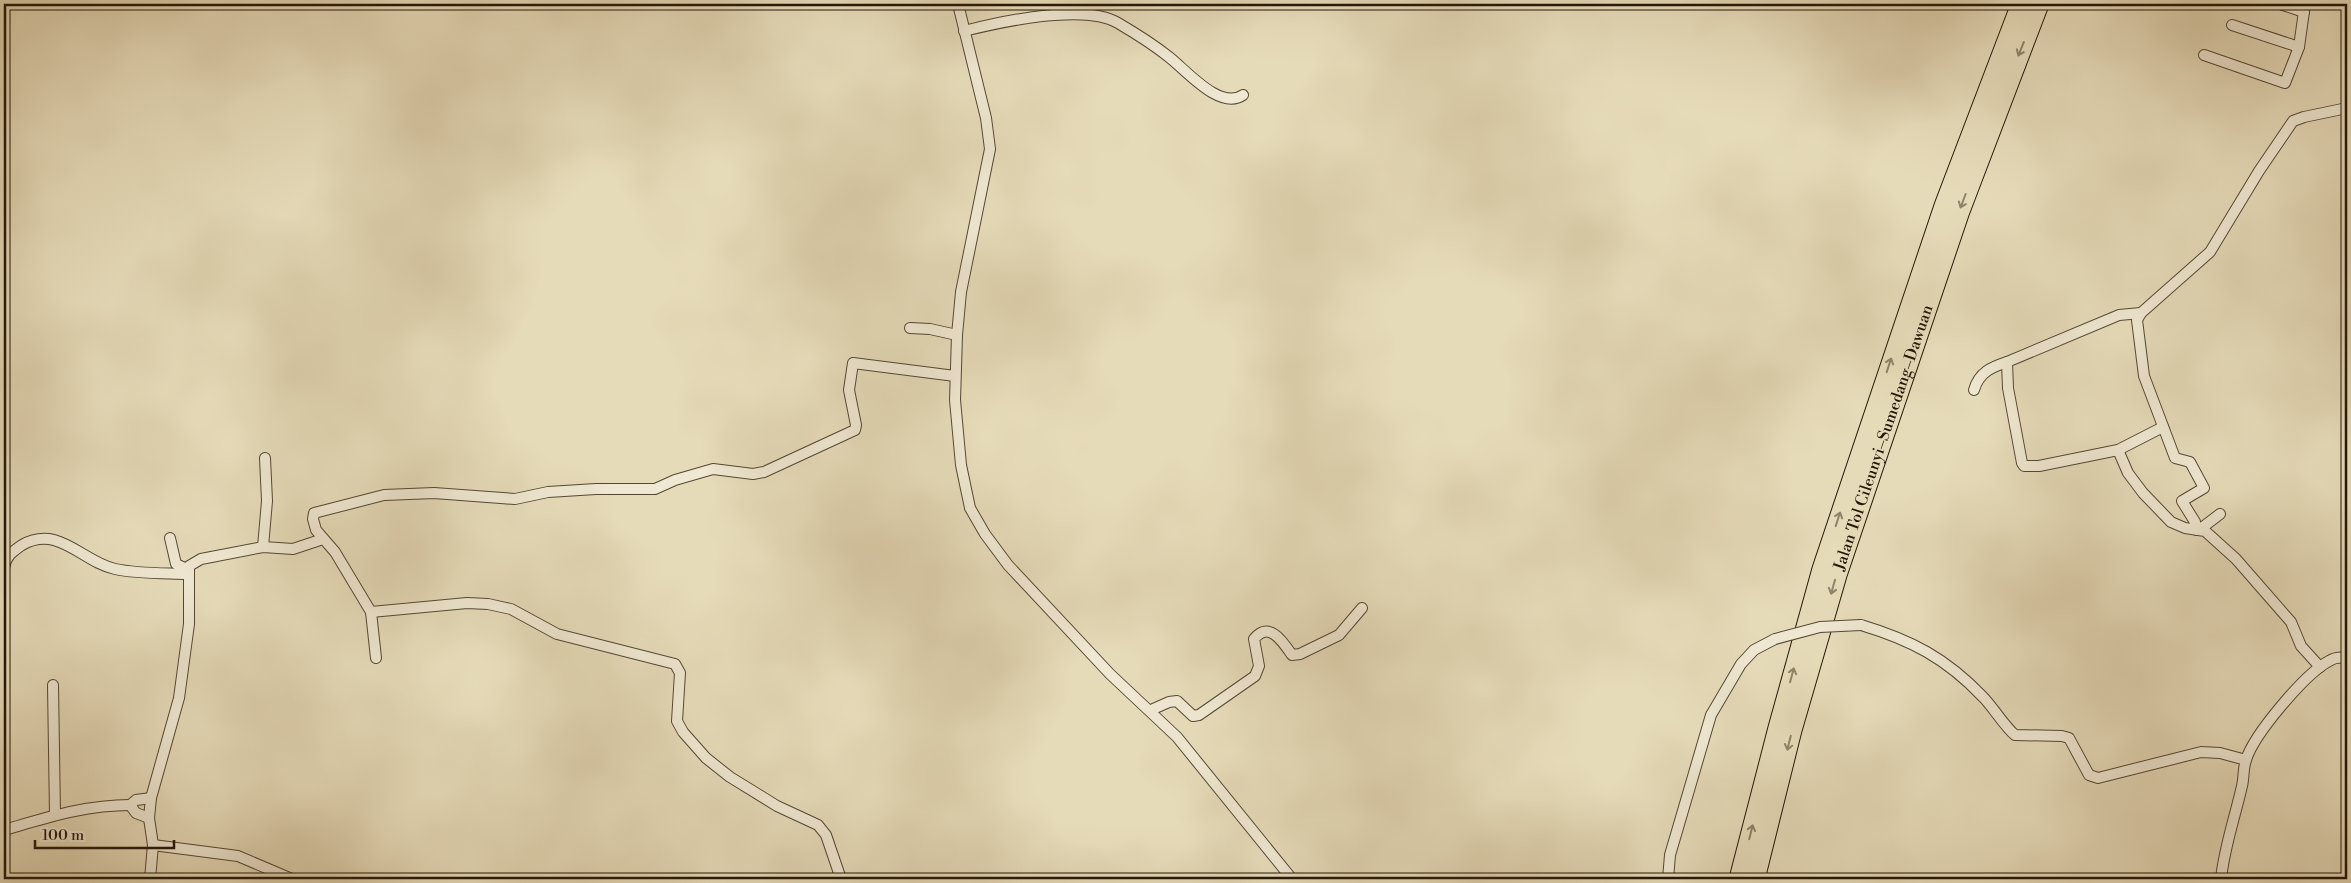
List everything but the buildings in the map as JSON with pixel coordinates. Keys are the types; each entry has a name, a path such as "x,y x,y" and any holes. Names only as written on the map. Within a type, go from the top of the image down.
{"highway":[{"name":"Jalan Tol Cileunyi–Sumedang–Dawuan","path":"1739,879 1822,569 1940,215 2021,4"},
{"name":"Jalan Tol Cileunyi–Sumedang–Dawuan","path":"1755,879 1792,730 1837,575 1960,211 2039,4"}],"street":[{"path":"958,4 986,118 990,149 961,292 955,376 955,400 961,465 967,497 975,518 1008,565 1110,674 1151,710 1177,737 1292,879"},
{"path":"2204,55 2285,83 2298,47 2304,8 2280,4"},
{"path":"964,31 1011,20 1037,17 1077,15 1112,20 1167,56 1204,88 1232,98 1238,98 1243,95"},
{"path":"2232,25 2298,47"},
{"path":"2198,530 2182,501 2204,488 2190,462 2174,458 2144,376 2138,337 2138,320 2141,313 2210,252 2259,171 2293,121 2347,108"},
{"path":"1974,390 1976,381 1986,371 2119,315 2141,313"},
{"path":"910,328 930,329 957,336"},
{"path":"2007,362 2008,388 2024,466 2039,466 2118,450 2163,427"},
{"path":"376,658 371,612 345,566 314,526 314,513 384,495 434,492 515,499 548,492 596,489 655,490 675,480 713,469 753,474 764,472 855,430 856,425 849,390 853,363 955,376"},
{"path":"2118,450 2128,473 2164,515 2177,526 2205,531 2236,559 2290,622 2301,646 2320,667"},
{"path":"263,547 267,501 265,458"},
{"path":"2198,530 2220,514"},
{"path":"4,568 6,559 15,550 26,543 46,538 57,540 112,569 188,572"},
{"path":"170,538 176,564 188,572"},
{"path":"150,879 153,845 149,818 152,798 179,698 189,624 188,572 191,564 201,558 263,547 293,549 323,539"},
{"path":"371,612 466,603 488,604 511,609 558,634 675,664 680,673 677,721 683,732 706,758 730,777 777,806 818,824 826,835 840,879"},
{"path":"1151,710 1169,702 1177,701 1193,716 1199,715 1255,676 1259,666 1254,638 1258,634 1269,632 1278,635 1292,655 1300,654 1338,635 1362,608"},
{"path":"1668,879 1670,855 1711,715 1741,664 1754,650 1775,639 1820,627 1861,625 1894,635 1940,659 1963,676 1997,712 2015,735 2062,736 2069,738 2089,775 2092,777 2098,778 2201,752 2220,753 2246,760"},
{"path":"2221,879 2246,760 2258,736 2304,682 2320,667 2330,660 2347,658"},
{"path":"53,685 55,814"},
{"path":"4,830 55,814 106,805 130,805 136,800 152,798"},
{"path":"130,805 136,813 149,818"},
{"path":"153,845 238,856 292,879"}]}
